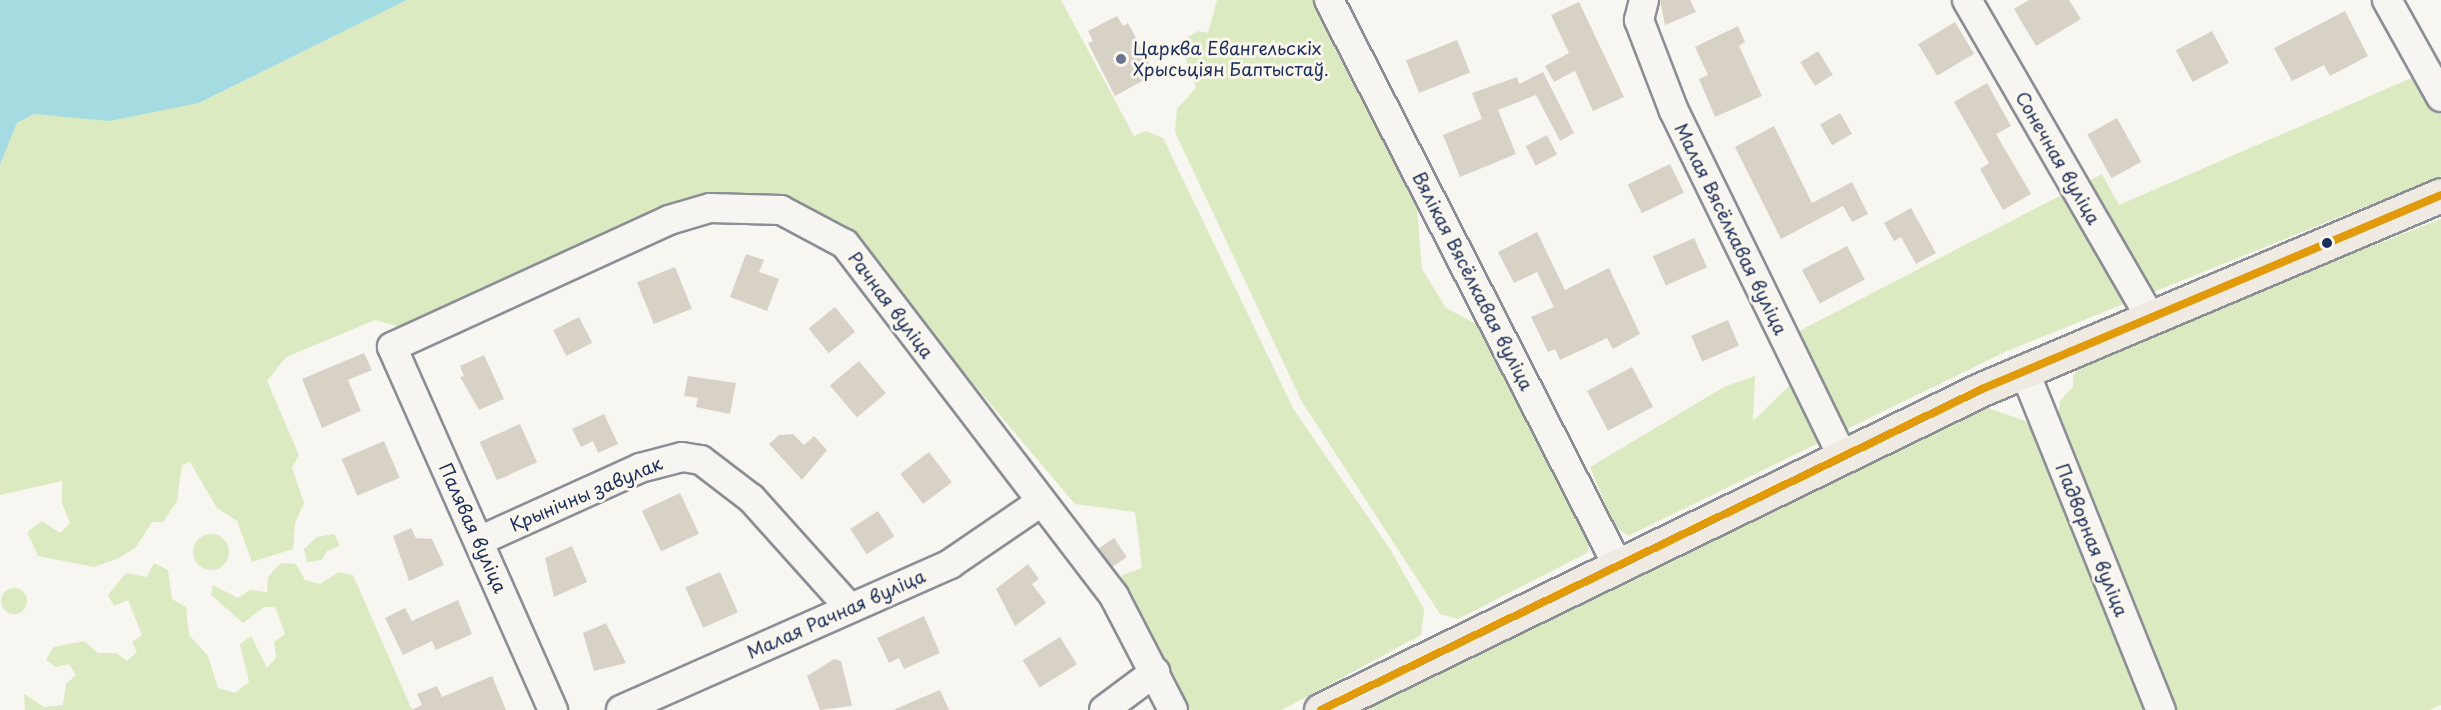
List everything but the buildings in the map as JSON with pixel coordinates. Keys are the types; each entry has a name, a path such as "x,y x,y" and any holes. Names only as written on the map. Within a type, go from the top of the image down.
{"main road":[{"path":"1321,710 1616,562 1841,454 2024,370 2441,195"}],"street":[{"name":"Вялікая Вясёлкавая вуліца","path":"1329,0 1616,562"},
{"name":"Малая Вясёлкавая вуліца","path":"1644,0 1638,20 1674,111 1841,454"},
{"name":"Сонечная вуліца","path":"1967,0 2150,317"},
{"path":"2387,0 2441,97"},
{"name":"Рачная вуліца","path":"392,347 669,220 710,208 782,210 845,244 1114,596 1173,710"},
{"name":"Палявая вуліца","path":"392,347 554,710"},
{"name":"Падворная вуліца","path":"2024,370 2161,710"},
{"name":"Крынічны завулак","path":"478,541 640,468 682,457 701,460 752,499 849,607"},
{"name":"Малая Рачная вуліца","path":"621,710 950,564 1041,502"},
{"path":"1104,710 1155,672"}],"green space":[{"path":"407,0 1061,0 1134,136 1146,131 1163,138 1294,410 1390,549 1424,609 1421,635 1282,710 1184,710 1119,587 1122,575 1142,568 1135,512 1075,504 846,233 710,202 400,327 375,320 286,357 267,381 299,455 292,468 304,503 295,523 293,549 252,562 237,521 217,508 190,462 182,465 177,501 163,522 152,522 136,547 119,558 94,567 38,556 27,532 42,521 60,533 70,523 62,503 62,481 0,495 0,165 17,123 34,114 199,103"},
{"path":"1217,0 1314,0 1416,196 1422,269 1446,308 1480,326 1591,538 1587,553 1458,619 1440,614 1302,402 1175,132 1177,109 1196,88 1179,41 1199,31 1208,33"},
{"path":"2441,65 2441,176 2007,351 1628,536 1614,525 1590,467 1724,387 1755,376 1753,421 1791,384 1772,345 2102,174 2119,205"},
{"path":"2441,219 2441,705 2429,710 2172,710 2058,420 2060,401 2073,387 2073,376 2090,356"},
{"path":"1988,408 2031,423 2149,710 1356,710"},
{"path":"211,534 223,540 229,552 223,564 211,570 199,564 193,552 199,540"},
{"path":"334,534 340,546 327,551 322,560 307,562 304,549 317,537"},
{"path":"154,563 168,570 172,599 186,607 189,635 208,656 218,688 235,693 249,682 240,644 251,636 267,668 276,658 274,642 285,634 275,607 264,607 243,623 211,595 213,585 238,598 250,590 267,592 268,577 281,563 296,564 305,580 320,584 339,572 353,575 412,710 25,710 24,694 44,707 63,705 66,684 76,675 69,664 56,667 46,660 53,647 84,641 98,653 116,653 127,661 137,652 132,642 142,635 128,600 114,606 108,595 126,573 147,577"},
{"path":"14,588 23,592 27,601 23,610 14,614 5,610 1,601 5,592"}],"water":[{"path":"0,0 407,0 199,103 109,121 34,114 17,123 0,165"}],"transit line":[{"path":"1321,710 1982,389 2441,195"}],"place":[{"name":"Царква Евангельскіх Хрысьціян Баптыстаў.","path":"1121,59"}]}
